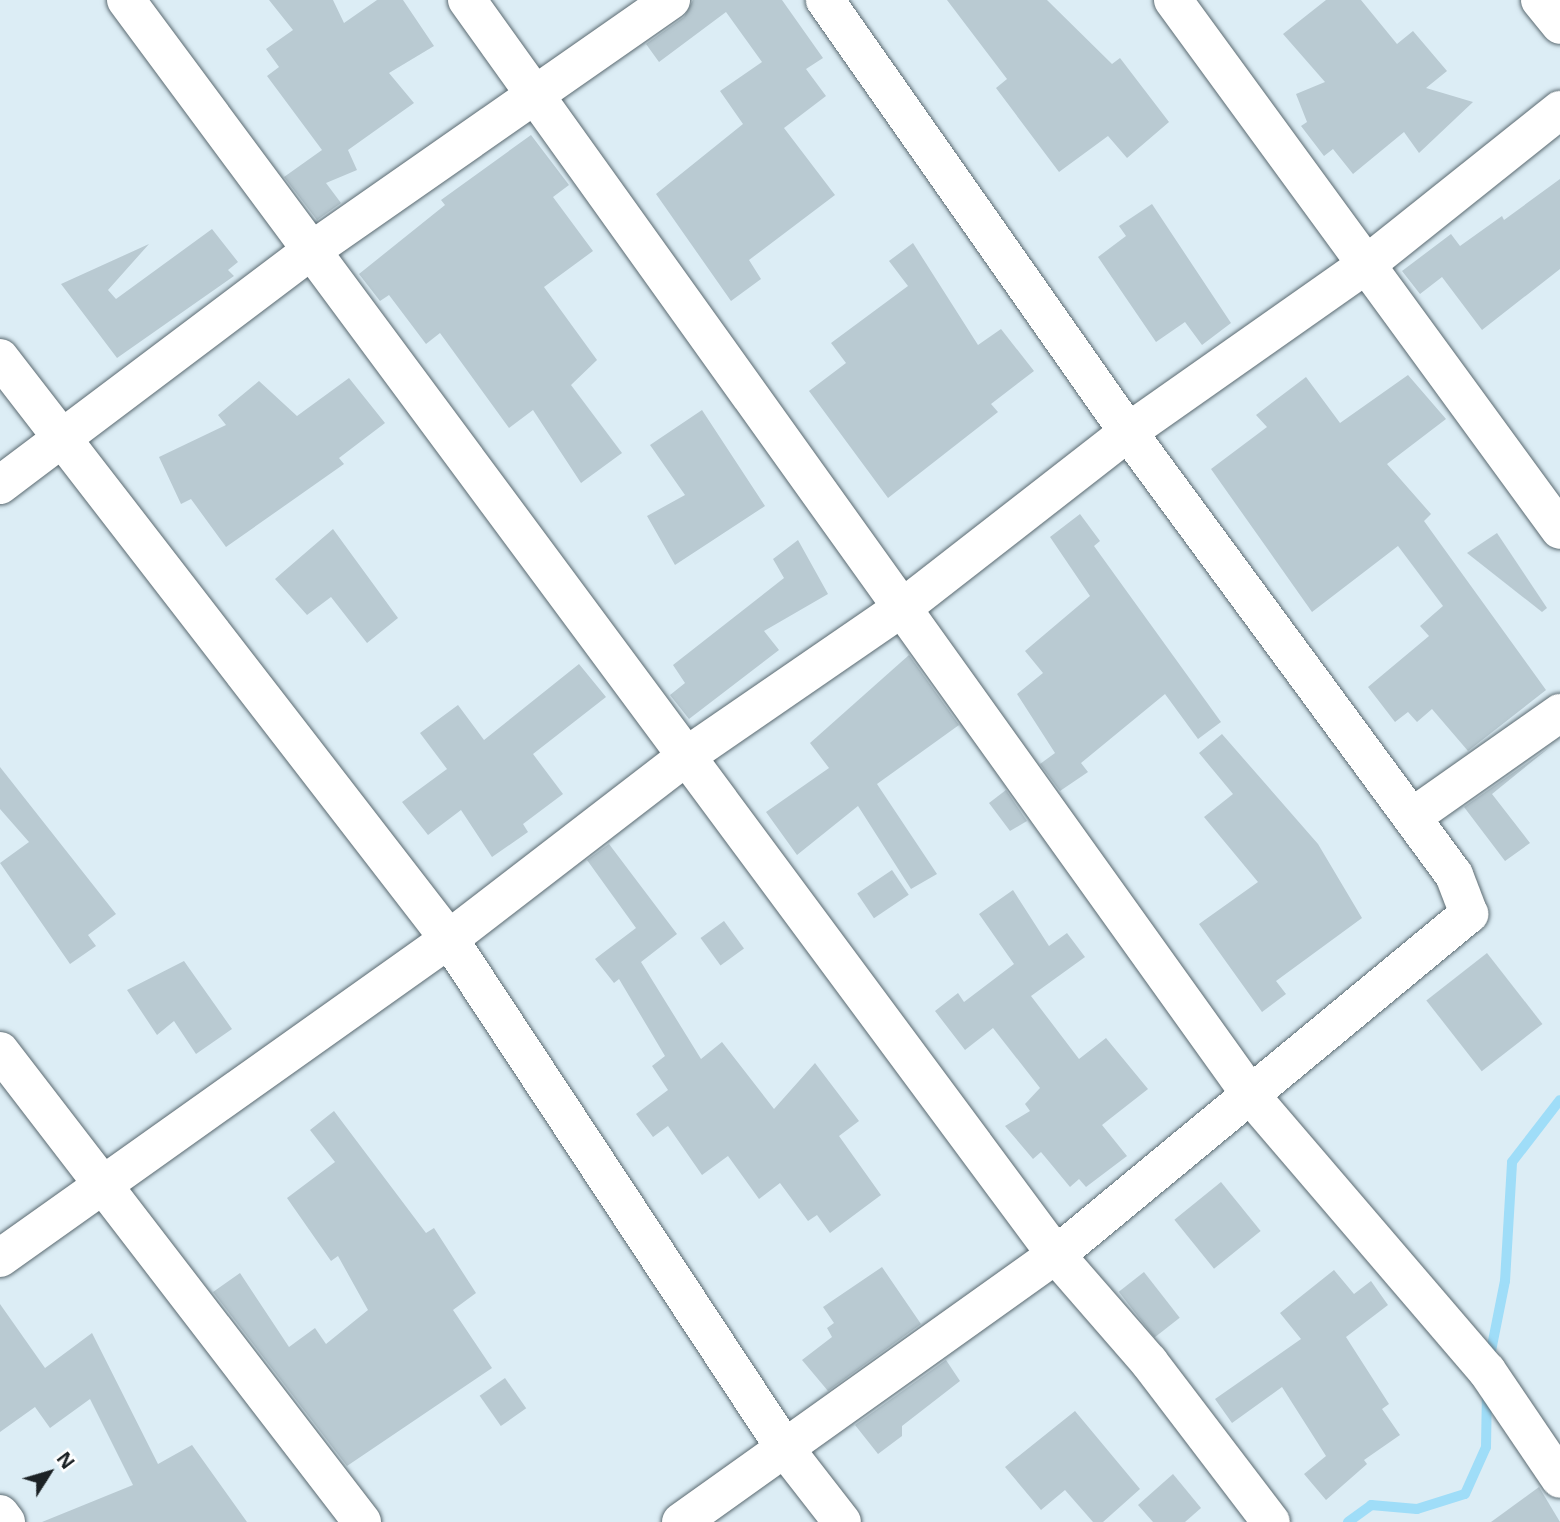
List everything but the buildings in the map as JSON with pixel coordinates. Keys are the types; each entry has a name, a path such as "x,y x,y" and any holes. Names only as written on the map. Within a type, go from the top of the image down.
{"street":[{"path":"126,0 1056,1255 1149,1362 1270,1522"},
{"path":"467,0 906,605 1252,1097 1487,1371 1560,1479"},
{"path":"0,485 60,443 311,251 539,98 671,0"},
{"path":"681,1522 786,1450 1056,1255 1252,1097 1469,914 1467,895 1128,432 825,0"},
{"path":"1173,0 1560,530"},
{"path":"1540,0 1560,25"},
{"path":"0,1258 449,939 685,757 906,605 1128,432 1367,264 1560,110"},
{"path":"0,358 60,443 449,939 786,1450 842,1522"},
{"path":"1412,817 1560,713"},
{"path":"0,1051 100,1188 362,1522"},
{"path":"0,1514 6,1522"}],"waterway":[{"path":"1489,1361 1505,1281 1512,1162 1560,1100"},
{"path":"1348,1522 1371,1505 1417,1509 1465,1494 1486,1447 1487,1391"}]}
